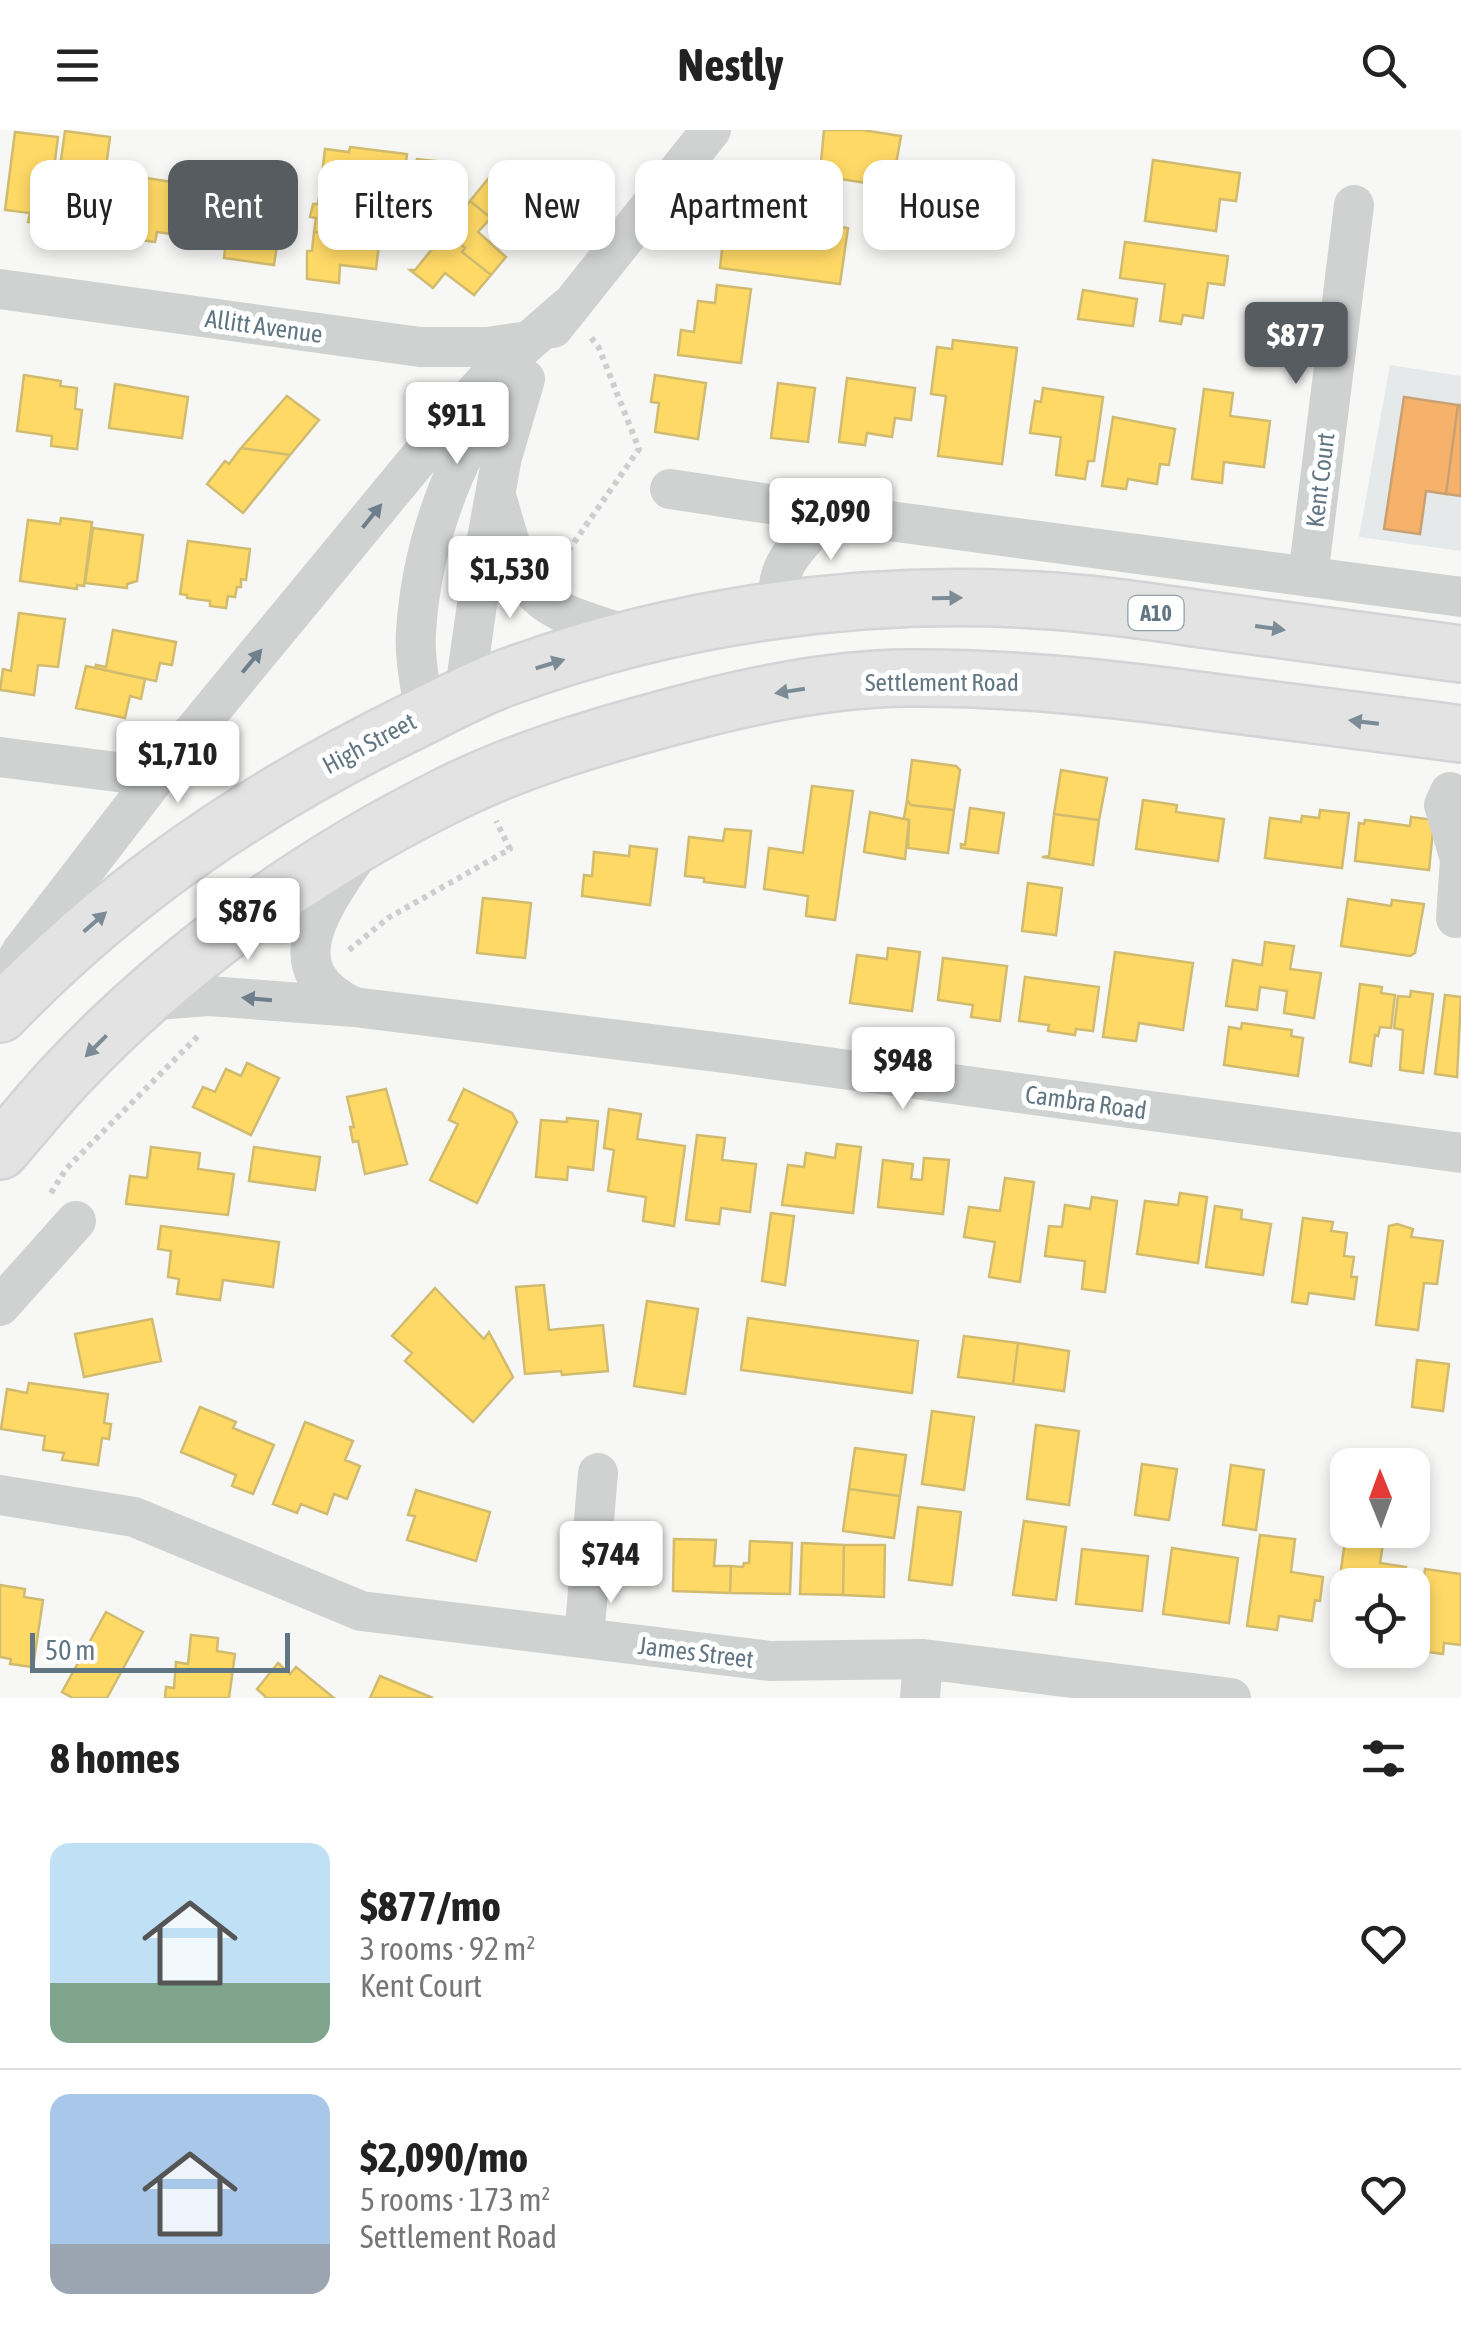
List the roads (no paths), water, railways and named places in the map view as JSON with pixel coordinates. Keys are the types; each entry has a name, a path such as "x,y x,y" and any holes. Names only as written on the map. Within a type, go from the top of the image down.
{"highway":[{"name":"A10","path":"445,706 510,676 637,638 784,609 909,599 1036,600 1461,654"},
{"path":"784,609 823,654 870,680"},
{"name":"Settlement Road","path":"444,797 501,772 634,727 772,694 870,680 992,678 1052,683 1456,733"},
{"path":"0,1151 69,1072 143,1001 242,921 368,839 444,797 445,706"},
{"name":"High Street","path":"0,1014 65,948 184,853 278,792 445,706"}],"street":[{"name":"High Street","path":"0,987 22,952 156,778 457,412 534,345 710,130"},
{"name":"Kent Court","path":"1308,577 1354,205"},
{"name":"Allitt Avenue","path":"0,289 420,347 534,345"},
{"name":"High Street","path":"445,706 484,555 519,392 534,345"},
{"name":"High Street","path":"445,706 416,630 428,560 456,473 477,430 534,345"},
{"path":"670,488 1461,598"},
{"path":"496,495 521,574 537,598 572,617 637,638"},
{"path":"784,609 778,593 782,568 829,513"},
{"path":"1456,733 1446,787 1456,797 1444,805 1460,859 1456,918"},
{"path":"0,757 156,778"},
{"path":"354,1007 319,984 310,968 310,954 314,935 336,887 368,839"},
{"name":"Cambra Road","path":"143,1001 220,996 354,1007 732,1054 1461,1154"},
{"path":"0,1306 76,1221"},
{"path":"584,1638 598,1474"},
{"name":"James Street","path":"0,1495 134,1517 361,1610 921,1679 1231,1698"}]}
